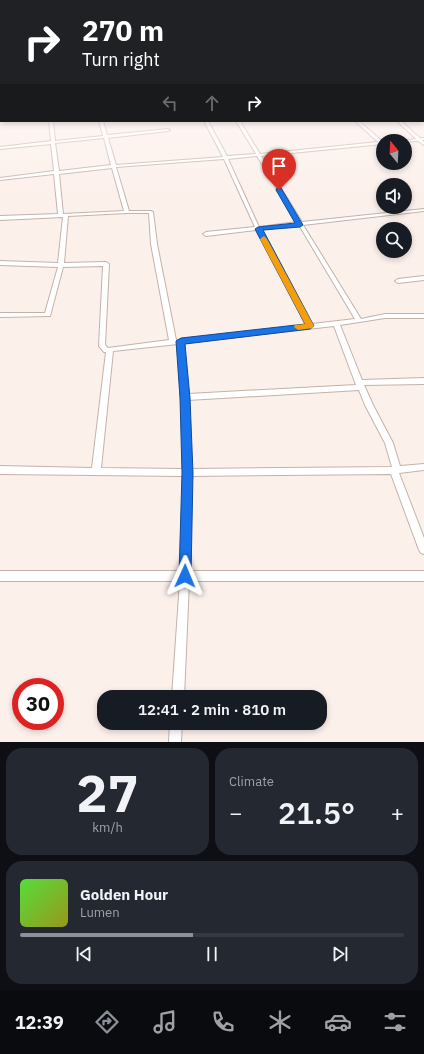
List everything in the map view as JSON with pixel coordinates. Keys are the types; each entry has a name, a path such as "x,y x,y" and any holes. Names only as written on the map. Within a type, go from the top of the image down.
{"street":[{"path":"0,315 48,315 61,265 64,215 52,126"},
{"path":"102,126 127,212"},
{"path":"208,126 225,157 258,229 310,326"},
{"path":"241,126 359,321"},
{"path":"363,126 376,138"},
{"path":"405,126 422,139 424,144"},
{"path":"0,148 168,130"},
{"path":"412,140 422,139"},
{"path":"0,178 114,166 376,144"},
{"path":"206,234 300,225 424,210"},
{"path":"0,218 127,212 148,212 152,214 154,244 177,342 185,398 188,473 185,576 178,690"},
{"path":"0,263 61,265 106,264 102,346 106,350 359,321 385,316 424,316"},
{"path":"398,281 424,278"},
{"path":"336,323 360,385 372,412 389,443 396,470 424,550"},
{"path":"96,472 110,350"},
{"path":"185,398 424,381"},
{"path":"0,470 188,473 396,470 424,467"},
{"path":"0,576 424,576"},
{"path":"175,742 176,730"}],"slow traffic":[{"path":"264,239 310,326 298,327"}],"route":[{"path":"185,576 188,473 181,341 310,326 258,229 300,225 279,190"}]}
